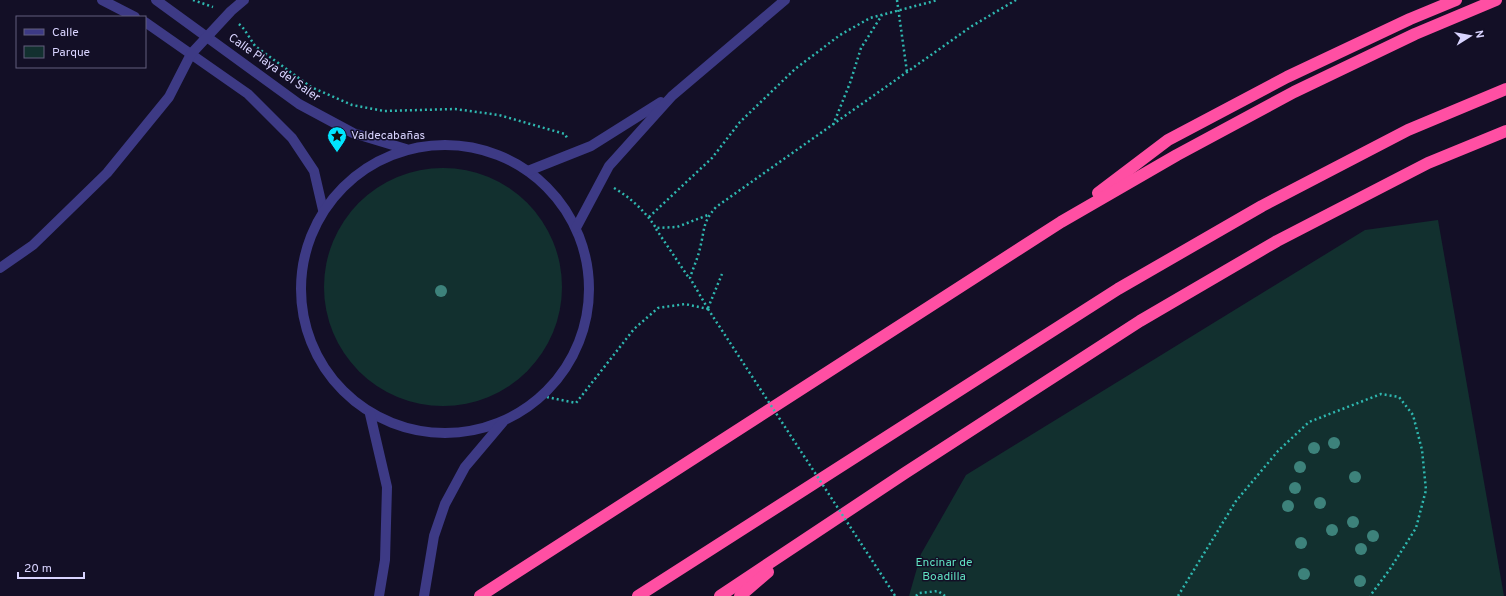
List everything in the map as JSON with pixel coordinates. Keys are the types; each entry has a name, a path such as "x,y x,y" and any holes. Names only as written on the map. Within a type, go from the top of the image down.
{"highway":[{"path":"1061,222 1168,140 1287,77 1410,19 1456,0"},
{"path":"480,596 1061,222 1177,155 1294,92 1415,34 1496,0"},
{"path":"638,596 1118,289 1262,206 1401,133 1506,89"},
{"path":"720,596 1140,321 1277,241 1428,163 1506,130"},
{"path":"740,596 808,538"}],"street":[{"path":"102,0 133,16"},
{"name":"Calle Playa del Saler","path":"156,0 298,104 353,133 406,149"},
{"path":"0,268 33,245 107,173 169,97 192,54 227,15 244,0"},
{"path":"576,228 609,166 672,96 785,0"},
{"path":"146,23 248,94 292,138 314,171 323,210"},
{"path":"528,171 591,146 672,96"},
{"path":"424,596 434,536 445,504 465,467 503,422 542,396 571,361 587,318 588,272 576,228 556,196 528,171 490,152 449,144 406,149 374,162 346,183 323,210 305,252 300,298 311,344 335,383 370,414 413,431 459,434 503,422"},
{"path":"370,414 387,487 385,560 380,596"}],"path":[{"path":"897,0 907,72"},
{"path":"649,217 712,158 740,122 795,69 840,35 870,18 938,0"},
{"path":"656,228 678,227 708,215 716,207 761,174 972,26 1016,0"},
{"path":"227,15 244,29 255,46 311,87 352,105 384,112 455,110 499,114 565,134 576,152"},
{"path":"832,125 850,83 861,48 882,15"},
{"path":"602,180 637,204 649,217 690,278 708,309 894,595"},
{"path":"690,278 700,247 702,231 708,215"},
{"path":"708,309 722,274"},
{"path":"542,396 576,403 634,329 658,308 685,304 708,309"},
{"path":"1178,596 1236,502 1278,451 1309,422 1381,394 1399,397 1413,415 1422,450 1426,490 1416,528 1390,569 1370,596"},
{"path":"916,596 919,593 938,590 945,596"}],"green space":[{"path":"431,168 455,168 478,173 499,182 519,195 535,211 548,231 557,252 562,275 560,310 553,333 535,363 519,379 499,392 478,401 455,406 431,406 408,401 387,392 367,379 351,363 338,343 329,322 324,299 324,275 329,252 338,231 351,211 367,195 387,182 408,173"},
{"name":"Encinar de Boadilla","path":"1438,220 1504,596 909,596 921,554 966,475 1365,230"}],"place":[{"name":"Valdecabañas","path":"337,153"}]}
